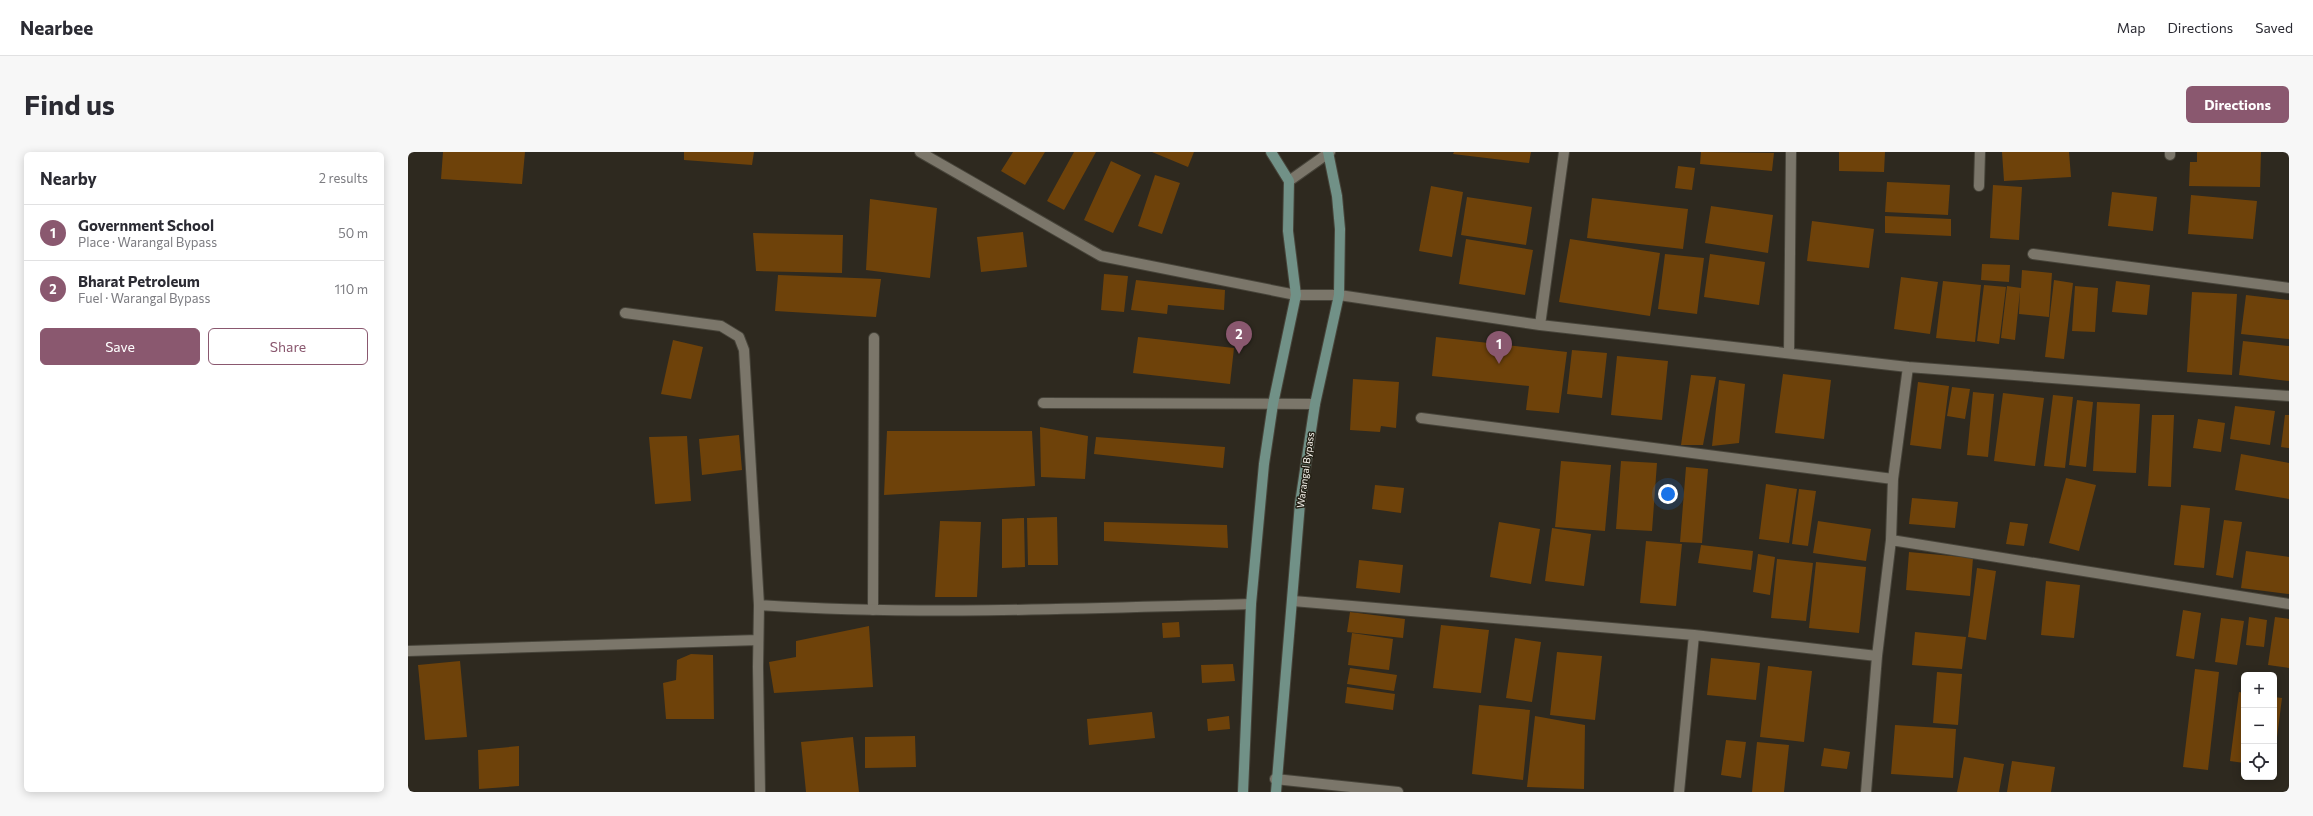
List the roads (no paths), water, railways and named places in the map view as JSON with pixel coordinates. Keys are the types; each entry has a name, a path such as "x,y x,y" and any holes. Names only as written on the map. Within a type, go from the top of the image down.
{"main road":[{"path":"1243,792 1251,604 1264,464 1274,404 1296,295 1288,231 1289,181 1271,152"},
{"name":"Warangal Bypass","path":"1276,792 1300,503 1315,404 1339,295 1340,229 1337,196 1329,153"}],"street":[{"path":"920,152 1101,256 1296,295 1339,295 1540,325 1908,367 2289,396"},
{"path":"1540,325 1564,152"},
{"path":"1789,353 1791,152"},
{"path":"1979,186 1980,152"},
{"path":"1289,181 1329,153"},
{"path":"2033,254 2289,288"},
{"path":"625,313 721,326 739,337 744,350 759,605 760,792"},
{"path":"873,610 874,338"},
{"path":"1866,792 1878,656 1891,540 1893,479 1908,367"},
{"path":"1043,403 1315,404"},
{"path":"1421,418 1893,479"},
{"path":"1891,540 2289,604"},
{"path":"1293,601 1694,635 1878,656"},
{"path":"759,605 950,612 1251,604"},
{"path":"1679,792 1694,635"},
{"path":"408,651 758,640"},
{"path":"1276,779 1398,792"}],"place":[{"name":"Bharat Petroleum","path":"1239,354"},
{"name":"Government School","path":"1499,364"}]}
